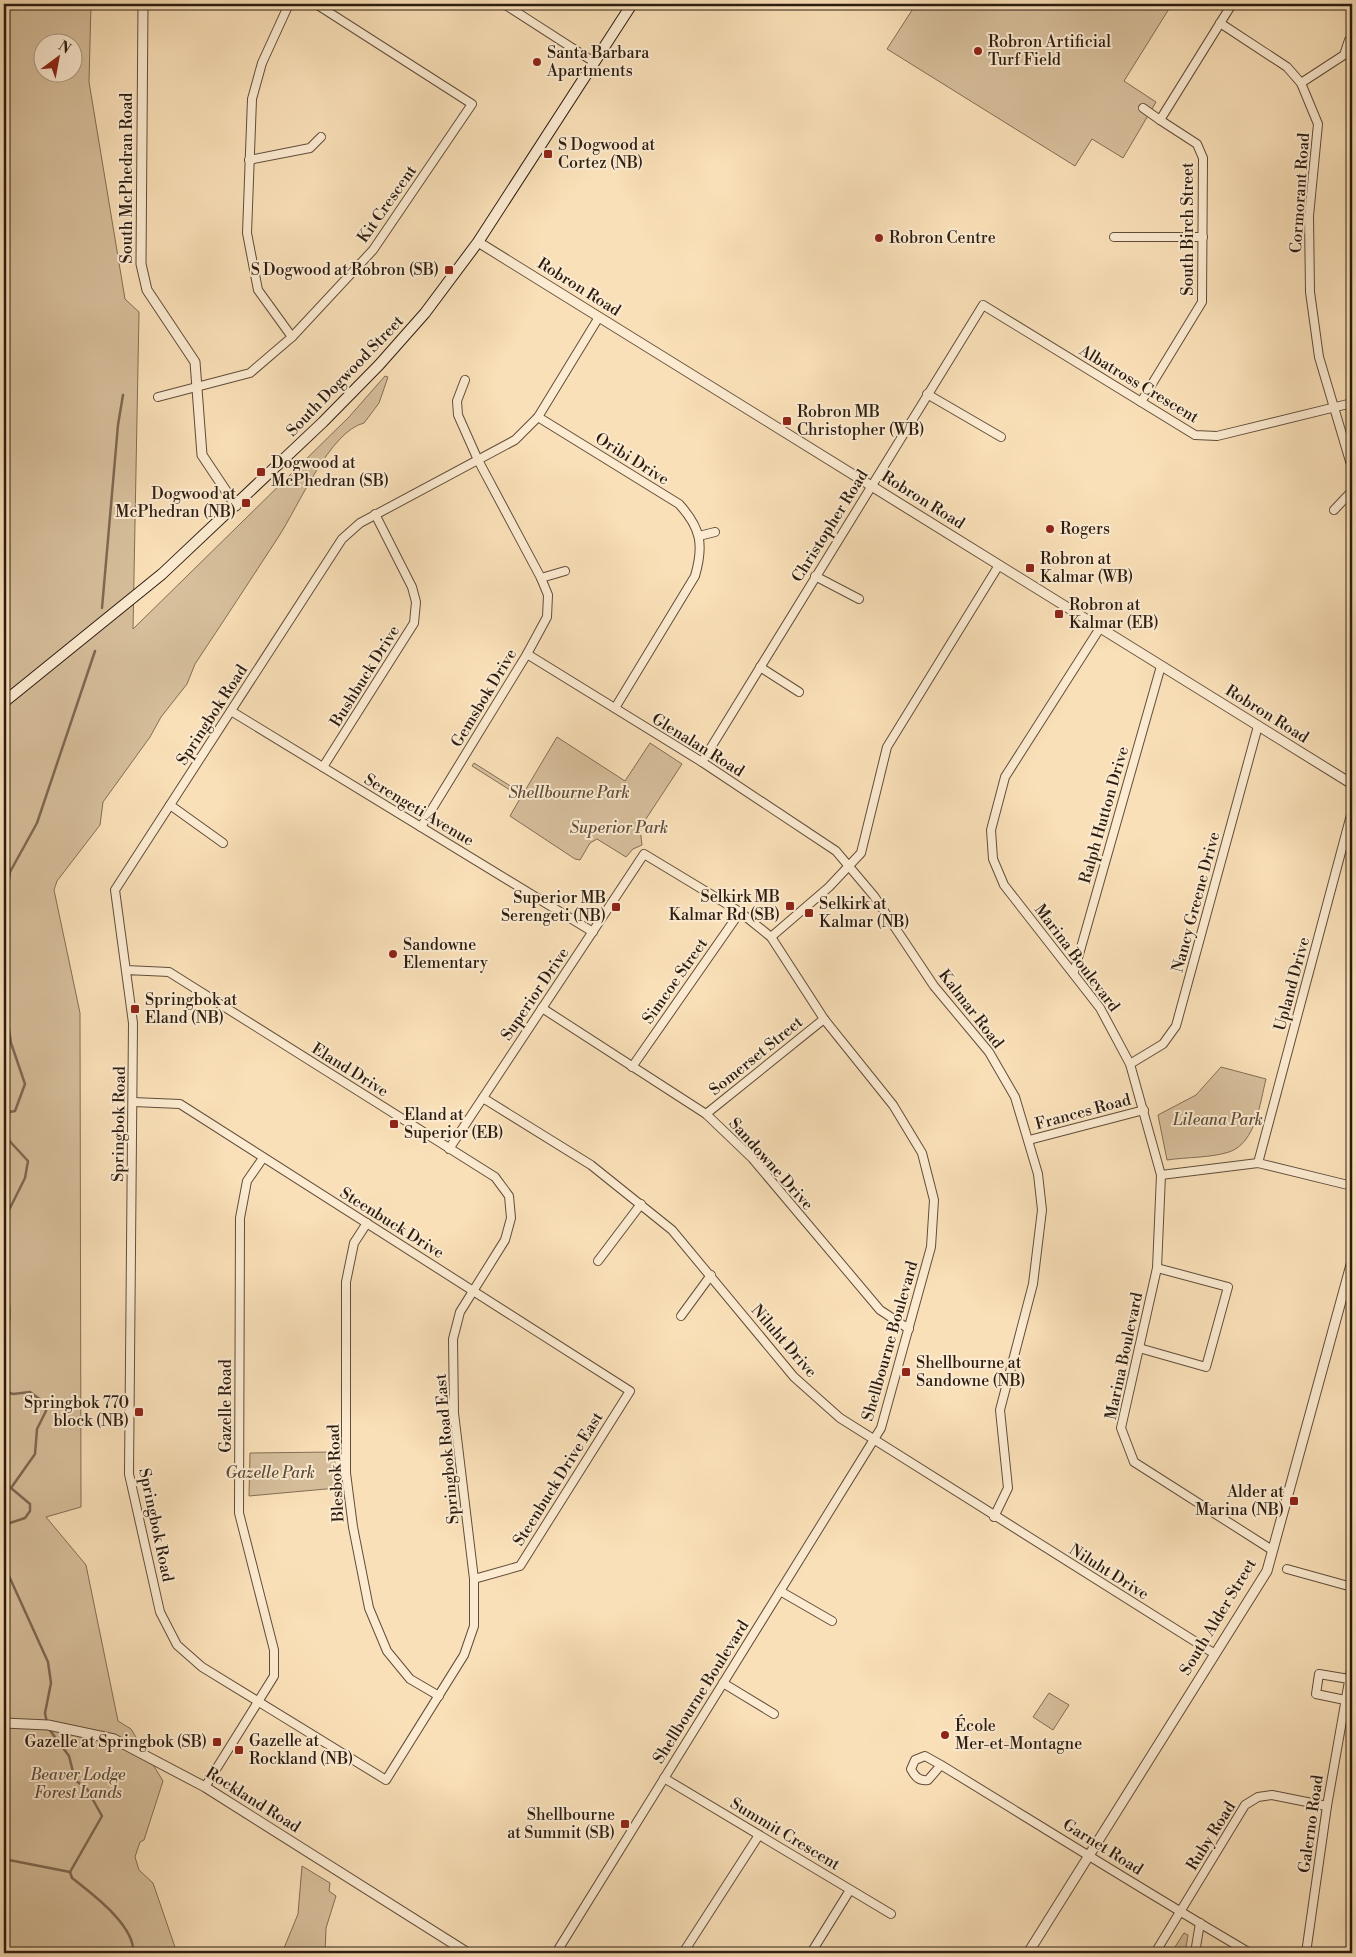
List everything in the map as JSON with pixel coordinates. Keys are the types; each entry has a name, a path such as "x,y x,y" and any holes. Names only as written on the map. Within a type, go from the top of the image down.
{"main road":[{"name":"South Dogwood Street","path":"4,702 138,595 236,506 379,365 426,312 478,242 632,4"}],"street":[{"name":"South McPhedran Road","path":"143,4 141,264 147,290 195,362 202,456 236,506"},
{"path":"289,4 262,63 252,99 247,233 258,290 292,337"},
{"name":"Kit Crescent","path":"158,397 250,373 292,337 373,250 472,104 316,4"},
{"path":"504,4 594,62"},
{"path":"1160,120 1232,4"},
{"name":"Cormorant Road","path":"1220,23 1287,67 1301,83 1318,124 1309,216 1310,292 1319,357 1352,468"},
{"path":"1301,83 1344,54 1349,40"},
{"name":"South Birch Street","path":"1141,402 1202,302 1203,237 1203,158 1197,144 1143,108"},
{"path":"249,160 310,148 322,137"},
{"path":"1114,236 1203,237"},
{"name":"Robron Road","path":"478,242 1352,784"},
{"name":"Albatross Crescent","path":"983,305 1195,435 1217,436 1352,403"},
{"name":"Christopher Road","path":"702,762 983,305"},
{"name":"Springbok Road","path":"474,1579 474,1626 464,1655 386,1780 202,1667 177,1646 160,1612 129,1474 133,1023 115,890 342,539 360,523 375,514 514,440 538,417 599,317"},
{"name":"Gemsbok Drive","path":"421,827 527,654 547,617 548,595 541,578 478,460 458,415 457,401 465,380"},
{"path":"927,394 1001,437"},
{"name":"Oribi Drive","path":"538,417 679,504 692,518 699,536 701,558 695,576 615,708"},
{"path":"1334,510 1352,491"},
{"name":"Bushbuck Drive","path":"323,767 414,623 416,602 412,587 375,514"},
{"path":"699,536 715,532"},
{"path":"771,937 829,887 861,853 887,747 999,565"},
{"path":"541,578 565,571"},
{"path":"816,576 859,599"},
{"name":"Marina Boulevard","path":"1100,628 1005,777 991,830 992,859 1004,885 1074,972 1100,1008 1130,1064 1161,1176 1157,1268 1121,1428 1134,1462 1272,1550"},
{"name":"Glenalan Road","path":"527,654 702,762 836,851 849,866"},
{"name":"Ralph Hutton Drive","path":"1074,972 1161,666"},
{"path":"760,667 799,692"},
{"name":"Serengeti Avenue","path":"231,711 593,932"},
{"name":"Nancy Greene Drive","path":"1130,1064 1163,1044 1176,1026 1258,726"},
{"path":"170,804 223,843"},
{"name":"Upland Drive","path":"1258,1163 1352,811"},
{"name":"Superior Drive","path":"449,1149 644,854"},
{"name":"Shellbourne Boulevard","path":"556,1953 881,1428 932,1247 934,1200 922,1153 893,1105 824,1018 771,937 740,912 644,854"},
{"name":"Kalmar Road","path":"849,866 874,896 934,986 989,1052 1015,1097 1038,1174 1042,1210 1033,1284 1000,1410 1008,1488 994,1517"},
{"name":"Simcoe Street","path":"632,1067 740,912"},
{"name":"Eland Drive","path":"126,970 168,972 495,1177 509,1196 511,1218 505,1240 472,1291"},
{"name":"Sandowne Drive","path":"542,1008 706,1114 752,1158 880,1310 909,1329"},
{"name":"Somerset Street","path":"706,1114 824,1018"},
{"name":"Niluht Drive","path":"483,1098 591,1165 672,1230 794,1377 840,1418 994,1517 1215,1654"},
{"name":"Steenbuck Drive","path":"132,1102 180,1104 630,1391"},
{"name":"Frances Road","path":"1029,1140 1144,1110"},
{"name":"Gazelle Road","path":"205,1787 274,1676 274,1650 239,1512 240,1228 247,1181 263,1158"},
{"path":"1161,1176 1258,1163 1352,1186"},
{"path":"598,1261 641,1204"},
{"name":"Blesbok Road","path":"367,1223 354,1243 346,1282 346,1473 353,1527 369,1608 387,1651 410,1679 439,1696"},
{"name":"South Alder Street","path":"1028,1953 1267,1571 1352,1261"},
{"path":"1139,1348 1206,1367 1228,1287 1157,1268"},
{"path":"681,1316 711,1276"},
{"name":"Springbok Road East","path":"472,1291 460,1312 453,1339 454,1413 474,1579"},
{"name":"Steenbuck Drive East","path":"474,1579 520,1566 630,1391"},
{"path":"1287,1569 1352,1587"},
{"path":"780,1591 832,1621"},
{"name":"Galerno Road","path":"1306,1953 1327,1806 1352,1664"},
{"path":"1345,1700 1316,1694 1319,1674 1349,1679"},
{"path":"723,1683 774,1714"},
{"name":"Rockland Road","path":"4,1724 48,1725 114,1739 205,1787 468,1953"},
{"name":"Garnet Road","path":"941,1765 1250,1953"},
{"name":"Summit Crescent","path":"664,1778 891,1914"},
{"name":"Ruby Road","path":"1156,1953 1245,1806 1258,1797 1272,1796 1327,1806"},
{"path":"683,1953 759,1835"},
{"path":"811,1953 850,1890"},
{"path":"1195,1953 1200,1924"}],"green space":[{"name":"Beaver Lodge Forest Lands","path":"4,4 91,4 89,82 125,299 139,312 133,629 349,417 385,376 388,377 379,403 364,423 351,429 327,455 279,536 195,664 187,684 161,717 150,737 103,802 100,825 57,881 54,890 80,1013 81,1507 46,1517 86,1565 118,1721 131,1729 163,1781 144,1840 140,1842 135,1857 139,1870 153,1883 177,1953 4,1953"},
{"path":"916,4 1172,4 1124,81 1156,102 1123,158 1092,139 1075,166 887,49"},
{"name":"Shellbourne Park","path":"557,737 625,781 650,743 682,764 640,828 642,845 633,849 626,857 597,839 590,843 580,860 575,859 510,816 521,797 472,766 474,763 523,794"},
{"name":"Lileana Park","path":"1221,1067 1266,1079 1259,1110 1251,1131 1238,1147 1229,1152 1167,1160 1158,1115 1196,1095"},
{"name":"Gazelle Park","path":"334,1452 337,1488 249,1496 250,1453"},
{"path":"1049,1693 1069,1705 1053,1730 1033,1717"},
{"path":"302,1866 330,1883 329,1891 336,1896 326,1928 325,1953 282,1953 298,1914"},
{"path":"1184,1933 1188,1935 1185,1953 1171,1953"}],"waterway":[{"path":"102,608 118,425 123,395"},
{"path":"4,912 10,872 37,823 95,651"},
{"path":"4,996 11,1043 25,1084 15,1111 4,1113"},
{"path":"4,1135 28,1161 25,1178 4,1220"},
{"path":"4,1287 9,1309 9,1326 4,1349"},
{"path":"4,1391 13,1394 30,1392 45,1403 46,1411 37,1429 35,1454 11,1488 30,1504 30,1511 25,1518 4,1525"},
{"path":"4,1565 48,1662 51,1683 45,1713 47,1723"},
{"path":"49,1729 69,1756 75,1780 87,1789 102,1816 70,1872"},
{"path":"4,1859 70,1872"},
{"path":"70,1872 72,1878 100,1901 120,1921 132,1943 133,1953"}],"place":[{"name":"Robron Artificial Turf Field","path":"978,51"},
{"name":"Santa Barbara Apartments","path":"537,62"},
{"name":"S Dogwood at Cortez (NB)","path":"548,154"},
{"name":"Robron Centre","path":"879,238"},
{"name":"S Dogwood at Robron (SB)","path":"449,270"},
{"name":"Robron MB Christopher (WB)","path":"787,421"},
{"name":"Dogwood at McPhedran (SB)","path":"261,472"},
{"name":"Dogwood at McPhedran (NB)","path":"246,503"},
{"name":"Rogers","path":"1050,529"},
{"name":"Robron at Kalmar (WB)","path":"1030,568"},
{"name":"Robron at Kalmar (EB)","path":"1059,614"},
{"name":"Selkirk MB Kalmar Rd (SB)","path":"790,906"},
{"name":"Superior MB Serengeti (NB)","path":"616,907"},
{"name":"Selkirk at Kalmar (NB)","path":"809,913"},
{"name":"Sandowne Elementary","path":"393,954"},
{"name":"Springbok at Eland (NB)","path":"135,1009"},
{"name":"Eland at Superior (EB)","path":"394,1124"},
{"name":"Shellbourne at Sandowne (NB)","path":"906,1372"},
{"name":"Springbok 770 block (NB)","path":"139,1412"},
{"name":"Alder at Marina (NB)","path":"1294,1501"},
{"name":"École Mer-et-Montagne","path":"945,1735"},
{"name":"Gazelle at Springbok (SB)","path":"217,1742"},
{"name":"Gazelle at Rockland (NB)","path":"239,1750"},
{"name":"Shellbourne at Summit (SB)","path":"625,1824"}],"park label":[{"name":"Superior Park","path":"619,828"}]}
